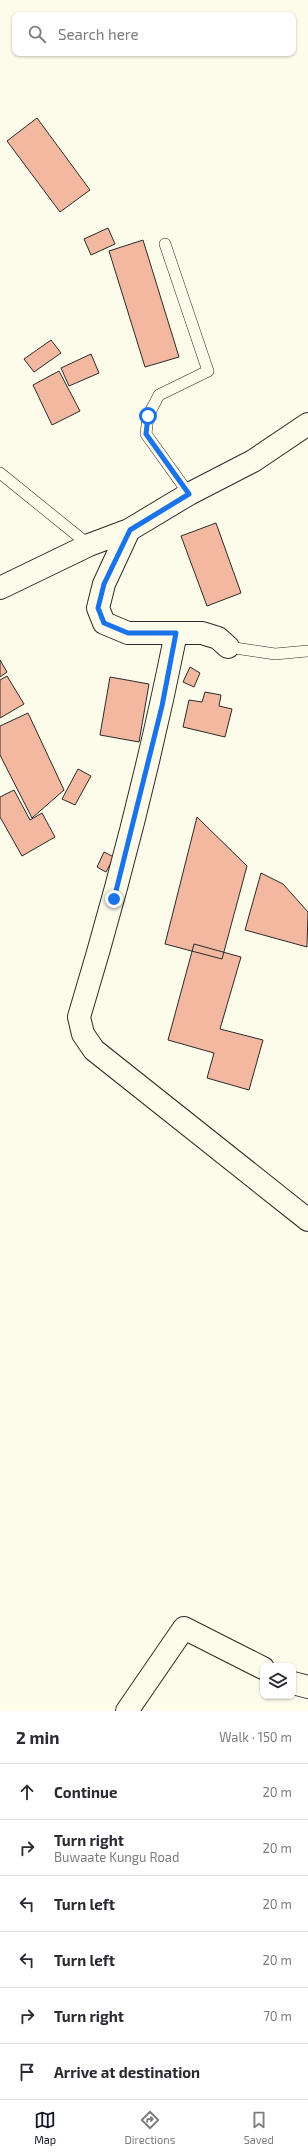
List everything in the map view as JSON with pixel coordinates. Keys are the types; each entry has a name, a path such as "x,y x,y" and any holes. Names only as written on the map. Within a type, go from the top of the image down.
{"street":[{"path":"0,588 89,545 130,530 189,494 254,461 308,424"},
{"path":"130,530 104,584 98,608 104,623 128,633 202,633 218,638 228,648"},
{"path":"176,633 162,706 114,899 79,1017 83,1034 94,1050 308,1220"},
{"path":"127,1711 184,1628 260,1666"},
{"path":"296,1684 308,1687"}],"lane":[{"path":"165,244 208,372 159,395 148,416 146,434 189,494"},
{"path":"0,473 89,545"},
{"path":"228,648 275,654 308,651"}],"building":[{"path":"37,118 90,190 60,212 7,141"},
{"path":"108,228 115,244 91,255 84,239"},
{"path":"143,240 179,357 145,367 109,251"},
{"path":"51,340 61,353 34,372 24,359"},
{"path":"91,354 99,373 69,386 61,368"},
{"path":"59,371 80,411 52,425 33,385"},
{"path":"216,523 241,593 207,606 181,536"},
{"path":"0,660 7,672 0,677"},
{"path":"190,667 200,673 194,687 183,682"},
{"path":"7,676 24,704 0,718 0,680"},
{"path":"110,677 149,684 139,742 100,735"},
{"path":"205,692 221,695 219,706 232,709 225,737 183,727 189,700 202,702"},
{"path":"28,713 64,790 32,818 0,755 0,726"},
{"path":"78,769 91,776 75,805 62,799"},
{"path":"14,790 30,820 42,813 55,837 22,856 0,817 0,797"},
{"path":"197,817 247,866 222,959 165,944"},
{"path":"104,852 114,857 106,872 97,867"},
{"path":"261,873 283,884 308,912 307,947 245,930"},
{"path":"194,944 241,957 220,1029 263,1040 249,1090 207,1078 214,1053 168,1040"}],"route":[{"path":"114,899 162,706 176,633 128,633 104,623 98,608 104,584 130,530 189,494 146,434 148,416"}]}
